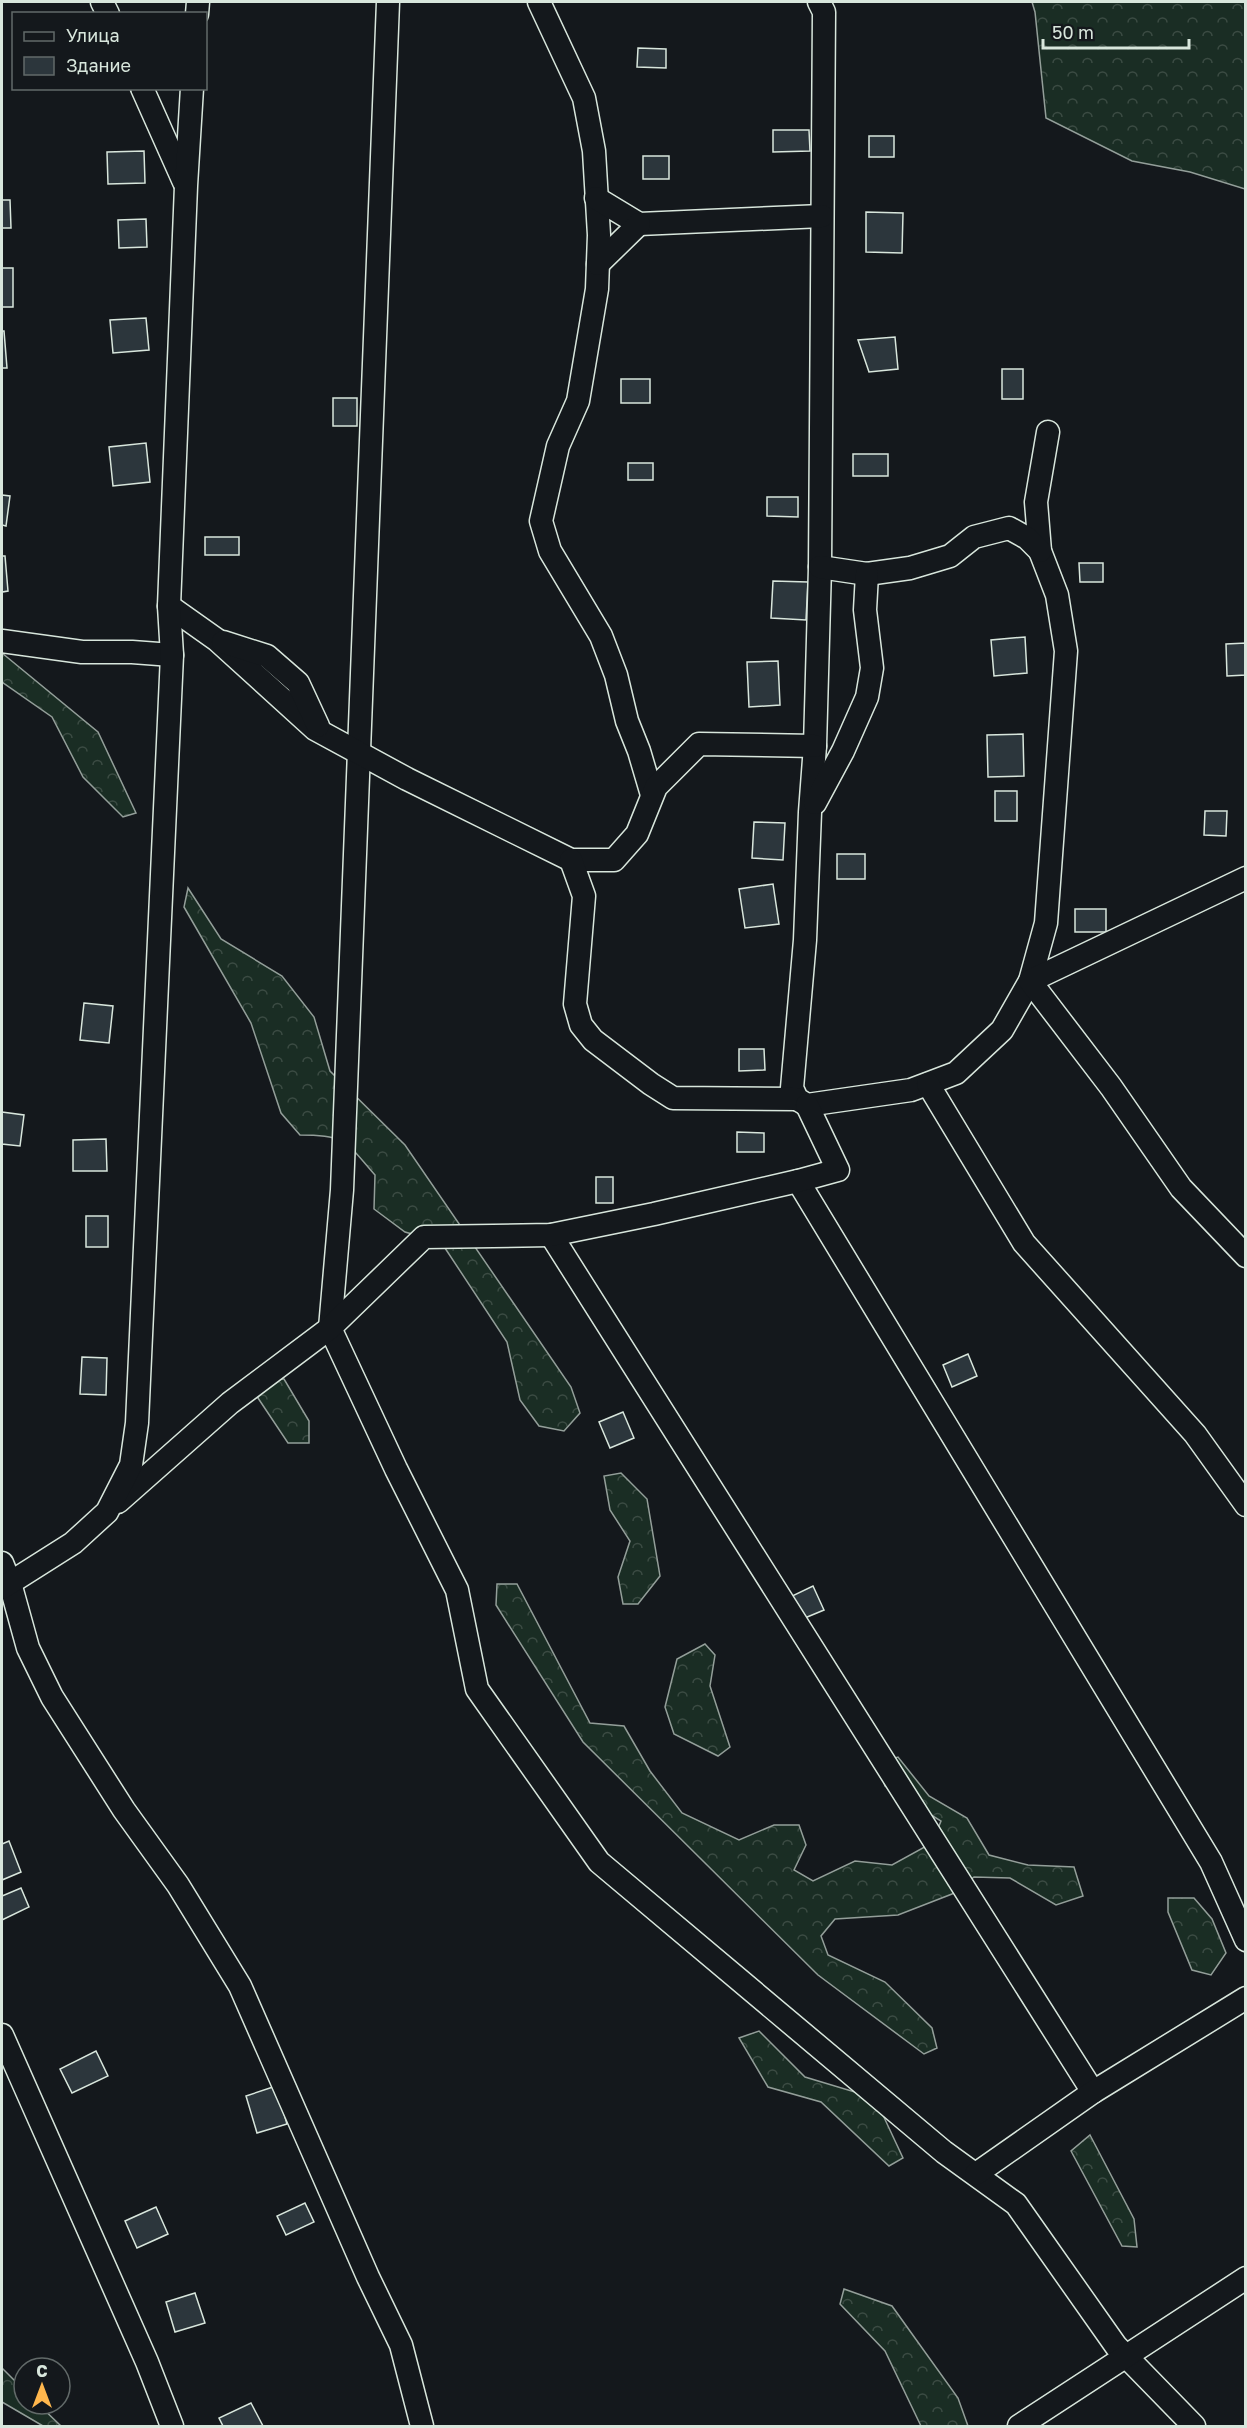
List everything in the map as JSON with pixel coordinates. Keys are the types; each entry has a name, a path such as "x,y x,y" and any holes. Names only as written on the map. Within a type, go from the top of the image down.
{"street":[{"path":"388,2 342,1190 330,1328 396,1469 457,1590 477,1689 599,1862 944,2152 1016,2204 1116,2346 1194,2427"},
{"path":"539,2 584,98 594,152 598,264 597,289 578,401 558,446 541,521 550,551 601,636 651,795"},
{"path":"422,2427 401,2345 368,2277 240,1986 178,1886 124,1810 52,1697 28,1648 4,1578 73,1543 230,1403 330,1328 424,1237 551,1235 654,1214 838,1170 802,1102 792,1088 805,940 815,746 820,567 824,12 819,2"},
{"path":"143,90 186,186"},
{"path":"107,1512 131,1465 137,1422 172,655 169,606 192,90"},
{"path":"596,198 639,224 822,216"},
{"path":"598,264 639,224"},
{"path":"571,860 584,896 575,1004 581,1025 593,1040 651,1084 674,1098 802,1102 911,1090 956,1073 1002,1030 1030,981 1046,923 1066,651 1057,595 1040,552 1036,502 1048,432"},
{"path":"820,567 867,573 910,568 950,556 974,537 1009,528 1028,516 1036,502"},
{"path":"1009,528 1028,538 1040,552"},
{"path":"810,812 839,759 867,697 872,668 865,609 867,573"},
{"path":"169,606 217,640 321,733 571,860 614,860 637,834 656,787 699,744 815,746"},
{"path":"2,641 82,652 172,655"},
{"path":"816,720 839,759"},
{"path":"1030,981 1244,883"},
{"path":"1030,981 1111,1087 1181,1188 1245,1256"},
{"path":"928,1084 1024,1243 1195,1434 1245,1505"},
{"path":"798,1181 1211,1862 1245,1940"},
{"path":"551,1235 1093,2092"},
{"path":"976,2174 1093,2092 1245,1998"},
{"path":"2,2035 147,2362 172,2427"},
{"path":"1019,2427 1245,2278"}],"green space":[{"path":"1032,2 1245,2 1245,189 1190,172 1132,161 1046,118"},
{"path":"2,653 98,732 136,813 123,817 83,777 52,717 2,682"},
{"path":"188,888 221,939 282,976 314,1017 330,1071 405,1145 571,1387 580,1413 564,1431 539,1426 520,1400 507,1342 441,1242 405,1232 374,1209 375,1175 344,1142 327,1136 300,1135 281,1113 251,1023 184,907"},
{"path":"263,1379 284,1379 309,1421 309,1443 288,1443 258,1398"},
{"path":"621,1473 647,1499 660,1576 638,1604 623,1604 618,1577 630,1541 610,1510 604,1476"},
{"path":"497,1584 517,1584 590,1723 624,1726 650,1771 682,1813 739,1840 774,1825 799,1825 806,1845 794,1870 813,1881 855,1861 892,1865 932,1843 941,1821 885,1786 878,1763 898,1757 929,1796 967,1818 989,1855 1028,1865 1074,1867 1083,1896 1056,1905 1010,1878 974,1877 952,1894 898,1915 835,1919 821,1936 828,1955 885,1982 932,2028 937,2048 924,2054 818,1975 583,1742 496,1605"},
{"path":"705,1644 715,1655 710,1686 730,1747 718,1756 674,1734 665,1707 677,1659"},
{"path":"1168,1898 1194,1898 1212,1919 1226,1953 1211,1975 1192,1970 1168,1912"},
{"path":"759,2031 805,2077 875,2098 903,2158 889,2166 821,2102 768,2087 739,2038"},
{"path":"1090,2135 1134,2219 1137,2247 1122,2246 1071,2151"},
{"path":"844,2289 892,2306 958,2398 968,2426 921,2426 885,2351 840,2304"},
{"path":"2,2368 12,2378 12,2408 2,2402"},
{"path":"26,2416 51,2416 61,2426 43,2426"}],"building":[{"path":"638,48 666,49 666,68 637,67"},
{"path":"773,130 809,130 810,151 773,152"},
{"path":"869,136 894,136 894,157 869,157"},
{"path":"144,151 145,183 108,184 107,152"},
{"path":"643,156 669,156 669,179 643,179"},
{"path":"2,200 10,200 11,228 2,228"},
{"path":"866,212 903,213 902,253 866,252"},
{"path":"146,219 147,247 119,248 118,220"},
{"path":"2,268 13,268 13,307 2,307"},
{"path":"146,318 149,350 113,353 110,320"},
{"path":"2,331 4,331 7,368 2,368"},
{"path":"895,337 898,369 869,372 858,340"},
{"path":"1002,369 1023,369 1023,399 1002,399"},
{"path":"621,379 650,379 650,403 621,403"},
{"path":"333,398 357,398 357,426 333,426"},
{"path":"146,443 150,482 113,486 109,447"},
{"path":"853,454 888,454 888,476 853,476"},
{"path":"628,463 653,463 653,480 628,480"},
{"path":"2,495 10,496 6,526 2,525"},
{"path":"767,497 798,497 798,517 767,516"},
{"path":"205,537 239,537 239,555 205,555"},
{"path":"2,556 5,556 8,591 2,592"},
{"path":"1079,563 1103,563 1103,582 1080,582"},
{"path":"773,581 808,582 806,620 771,618"},
{"path":"1025,637 1027,673 994,676 991,640"},
{"path":"1246,643 1246,675 1227,676 1226,644"},
{"path":"778,661 780,705 749,707 747,662"},
{"path":"1023,734 1024,776 988,777 987,735"},
{"path":"995,791 1017,791 1017,821 995,821"},
{"path":"1205,811 1227,811 1226,836 1204,835"},
{"path":"754,822 785,823 783,860 752,858"},
{"path":"837,854 865,854 865,879 837,879"},
{"path":"773,884 779,924 745,928 739,889"},
{"path":"1075,909 1106,909 1106,932 1075,932"},
{"path":"84,1003 113,1006 109,1043 80,1040"},
{"path":"739,1049 764,1049 765,1070 739,1071"},
{"path":"2,1112 24,1115 20,1146 2,1144"},
{"path":"737,1132 764,1133 764,1152 737,1152"},
{"path":"106,1139 107,1171 73,1171 73,1140"},
{"path":"596,1177 613,1177 613,1203 596,1203"},
{"path":"86,1216 108,1216 108,1247 86,1247"},
{"path":"968,1354 977,1376 952,1387 943,1365"},
{"path":"82,1357 107,1358 106,1395 80,1394"},
{"path":"623,1412 634,1438 610,1448 599,1422"},
{"path":"813,1586 824,1610 800,1620 790,1597"},
{"path":"9,1841 21,1872 2,1880 2,1844"},
{"path":"21,1888 29,1907 2,1920 2,1896"},
{"path":"96,2051 108,2076 72,2093 60,2069"},
{"path":"276,2086 287,2124 257,2133 246,2096"},
{"path":"305,2203 314,2222 286,2235 277,2216"},
{"path":"156,2207 168,2234 137,2248 125,2221"},
{"path":"195,2293 205,2323 175,2332 166,2302"},
{"path":"251,2403 263,2426 223,2426 219,2418"}]}
